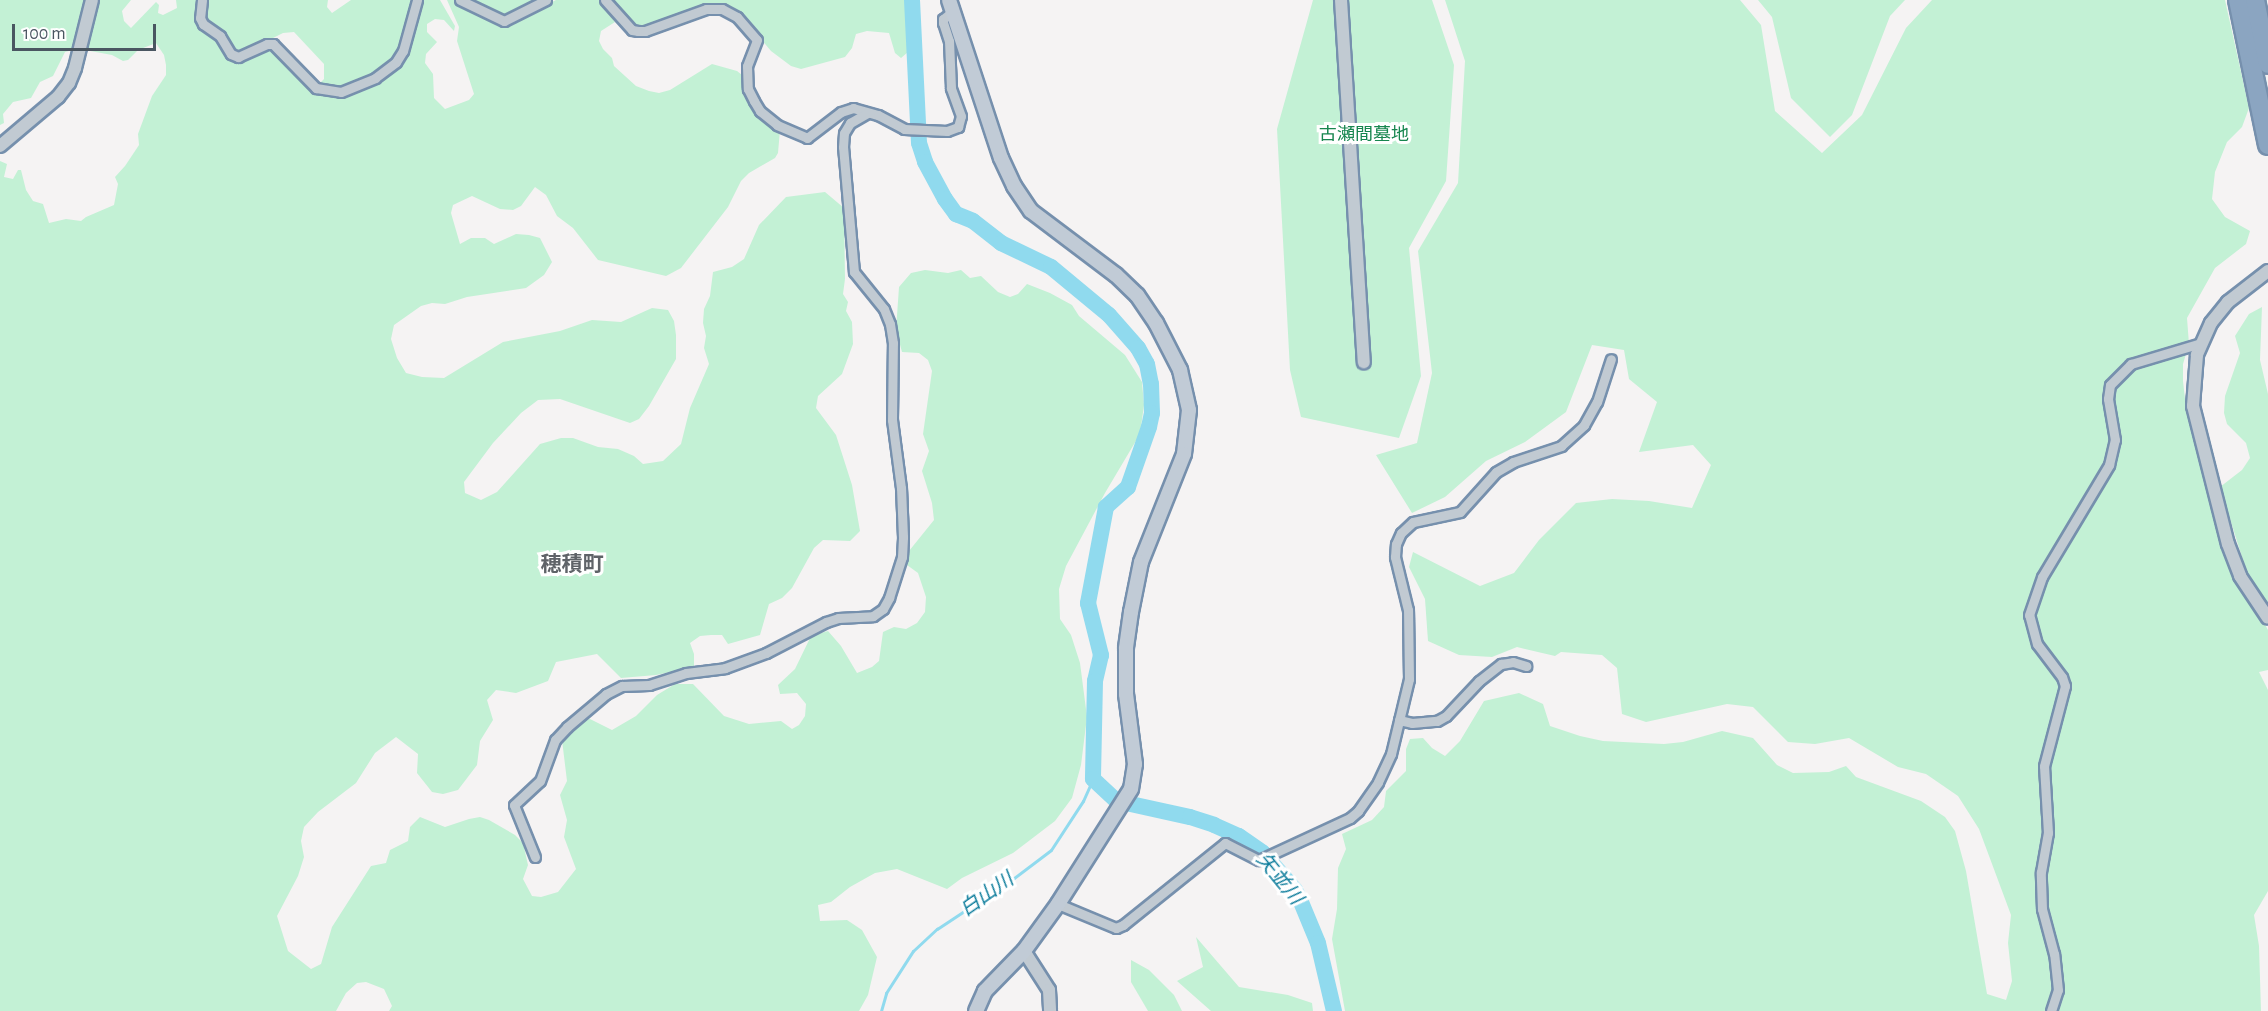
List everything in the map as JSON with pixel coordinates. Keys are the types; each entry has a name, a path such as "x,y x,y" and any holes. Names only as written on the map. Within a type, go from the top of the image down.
{"highway":[{"path":"2238,0 2268,146"},
{"path":"2255,0 2268,64"}],"main road":[{"path":"950,6 1001,158 1014,186 1031,211 1116,275 1137,295 1170,348 1180,370 1188,396 1189,417 1186,446 1141,562 1126,649 1126,694 1135,764 1131,789 1058,904 1024,951 984,991 976,1011"}],"street":[{"path":"0,146 58,97 69,83 92,0"},
{"path":"202,0 200,18 203,24 220,36 231,54 238,57 267,44 273,44 316,88 341,92 375,78 396,62 403,51 417,0"},
{"path":"460,0 504,21 546,0"},
{"path":"604,0 632,30 638,31 645,31 706,9 722,9 737,16 757,40 747,66 746,78 754,101 768,119 801,137 814,135 841,112 853,108 878,115 909,129 947,131 958,127 961,122 951,88 949,41 943,23 950,6"},
{"path":"1341,0 1365,362"},
{"path":"536,857 514,805 540,781 555,740 606,694 622,686 649,685 686,673 725,668 766,653 826,622 838,618 873,616 883,609 889,598 900,564 903,537 901,488 892,420 893,343 890,324 884,309 854,272 843,147 844,132 850,123 867,113"},
{"path":"2268,272 2228,302 2211,322 2201,343 2193,380 2195,417 2228,544 2240,576 2268,618"},
{"path":"2051,1011 2058,990 2054,954 2042,909 2042,872 2048,833 2044,766 2066,686 2062,677 2037,644 2028,615 2042,577 2109,465 2115,440 2108,399 2110,385 2131,364 2201,343"},
{"path":"1058,904 1116,928 1123,926 1225,843 1259,860 1350,818 1378,782 1391,754 1409,679 1408,610 1395,557 1396,544 1401,533 1413,522 1460,512 1496,472 1513,462 1561,446 1584,425 1597,402 1611,359"},
{"path":"1400,720 1412,723 1437,721 1446,716 1479,681 1502,664 1512,662 1526,666"},
{"path":"1024,951 1049,990 1050,1011"}],"green space":[{"path":"0,0 87,0 73,50 65,52 53,76 40,82 31,98 13,102 3,114 4,123 0,125"},
{"path":"97,0 131,0 122,11 124,21 131,28 156,2 159,5 158,13 163,15 177,8 176,0 200,0 197,11 231,56 270,46 311,87 335,94 399,62 420,0 440,0 455,26 454,31 444,20 435,19 427,24 427,32 437,42 426,54 425,63 433,74 434,98 445,109 469,100 474,94 457,41 459,27 447,0 454,0 505,24 556,0 600,0 615,22 601,31 599,41 603,49 612,58 614,66 636,86 649,91 659,93 670,90 712,64 737,71 742,75 746,90 780,130 778,153 775,158 749,173 741,181 728,207 681,268 666,276 598,260 573,228 557,216 546,195 535,187 521,206 513,210 500,209 472,196 453,205 451,213 460,244 471,238 485,238 494,244 516,234 529,235 540,238 552,262 544,275 526,288 467,297 445,304 432,303 421,306 394,325 391,339 397,358 406,373 422,377 444,378 503,342 560,331 592,320 621,322 652,308 668,310 674,321 676,335 676,359 639,419 630,423 560,399 538,400 521,413 493,443 464,482 465,493 481,500 497,492 540,444 561,438 573,438 598,447 618,449 634,456 643,464 663,461 681,444 690,408 709,364 704,348 706,336 703,323 713,272 732,267 744,259 759,225 786,197 825,192 844,208 845,279 843,294 848,302 846,311 852,322 853,344 842,374 818,396 816,408 836,435 852,485 860,531 850,541 823,540 814,548 792,588 782,598 769,604 760,635 728,644 722,635 700,636 690,643 694,654 694,667 656,675 621,678 597,654 556,662 548,681 516,693 496,690 487,700 493,720 480,741 477,765 458,790 443,794 432,792 417,773 418,754 396,737 375,753 356,783 318,812 304,827 301,841 304,857 298,876 277,916 288,951 311,969 321,964 332,927 371,866 386,863 390,850 408,841 410,827 420,817 445,827 480,817 489,820 515,835 523,843 528,865 523,879 532,896 541,897 558,892 576,869 564,837 567,820 560,795 567,781 562,740 577,720 590,719 612,730 636,716 657,695 675,684 693,684 724,716 749,724 781,721 792,729 799,725 805,716 806,704 797,693 780,694 778,685 795,669 811,636 828,631 841,646 857,673 872,667 879,661 883,632 894,627 906,629 917,623 925,612 926,597 918,573 907,565 909,551 934,520 932,503 922,471 929,451 923,434 932,371 928,360 919,353 902,352 896,330 899,287 911,273 925,270 948,273 961,270 970,278 981,276 998,292 1010,297 1018,294 1027,284 1072,305 1079,316 1125,355 1142,382 1144,405 1140,434 1066,566 1059,589 1060,619 1071,635 1080,663 1087,717 1081,765 1072,798 1055,821 1013,853 962,878 947,889 897,869 875,873 850,887 831,902 818,905 820,921 847,920 862,930 877,957 868,995 859,1011 389,1011 392,1006 384,989 366,982 357,983 346,993 336,1011 0,1011 0,161 7,164 4,177 13,179 18,170 21,170 26,190 33,201 43,204 49,223 66,219 81,221 114,205 118,184 115,177 139,145 138,134 152,96 166,75 166,65 164,55 156,43 138,50 128,60 123,61 112,55 85,50"},
{"path":"204,0 328,0 327,7 332,13 351,0 414,0 401,51 375,75 341,89 317,86 324,79 324,64 294,32 283,33 239,55 203,20"},
{"path":"464,0 540,0 505,18"},
{"path":"609,0 906,0 908,52 901,58 895,53 889,33 867,31 856,34 852,48 845,57 801,69 791,66 771,51 742,16 720,3 687,11 648,30 636,29"},
{"name":"古瀬間墓地","path":"1313,0 1432,0 1454,65 1446,181 1409,248 1421,376 1399,438 1301,417 1290,370 1277,129"},
{"path":"1445,0 1740,0 1761,25 1775,111 1822,153 1862,115 1906,28 1932,0 2225,0 2249,108 2242,127 2227,142 2215,172 2212,199 2225,217 2250,231 2246,244 2215,268 2187,318 2189,344 2183,364 2183,381 2186,408 2223,548 2268,630 2268,670 2259,672 2268,690 2268,891 2254,915 2259,946 2261,1011 1345,1011 1332,939 1337,909 1338,868 1346,849 1342,834 1372,820 1384,807 1386,791 1406,771 1406,749 1410,739 1423,738 1432,748 1445,756 1460,741 1484,701 1519,693 1543,704 1550,726 1580,736 1603,741 1664,744 1683,742 1722,731 1753,738 1777,765 1793,773 1829,772 1846,766 1856,777 1921,801 1945,817 1955,831 1966,871 1987,994 2006,1000 2012,981 2008,943 2011,915 1979,829 1958,796 1926,774 1898,767 1849,738 1815,744 1788,742 1753,707 1727,704 1646,722 1622,714 1617,668 1602,655 1561,652 1555,656 1517,647 1492,657 1459,655 1428,641 1425,599 1409,567 1413,552 1480,586 1514,573 1539,540 1576,503 1612,499 1649,501 1692,508 1711,465 1693,445 1639,452 1657,402 1629,379 1624,350 1592,345 1566,412 1525,442 1486,461 1445,497 1412,513 1376,455 1417,443 1432,373 1418,251 1458,183 1465,61"},
{"path":"1758,0 1905,0 1890,16 1852,115 1830,137 1791,98 1772,17"},
{"path":"2262,307 2260,360 2268,394 2268,605 2247,573 2220,487 2242,470 2250,458 2246,443 2227,424 2224,413 2225,396 2240,353 2235,336 2249,314"},
{"path":"1196,937 1239,987 1288,995 1312,1003 1313,1011 1211,1011 1177,981 1203,967"},
{"path":"1131,960 1149,970 1174,995 1182,1011 1148,1011 1131,982"}],"waterway":[{"name":"矢並川","path":"912,0 919,143 925,162 945,199 956,214 973,221 1001,243 1051,267 1109,315 1138,348 1147,364 1151,384 1152,413 1149,427 1128,487 1106,507 1088,603 1101,655 1095,681 1093,779 1117,801 1190,817 1214,825 1239,836 1263,853 1295,890 1301,902 1318,943 1334,1011"},
{"name":"白山川","path":"881,1011 886,993 913,951 937,929 1014,878 1051,850 1083,801 1093,779"}],"district":[{"name":"穂積町","path":"572,565"}]}
